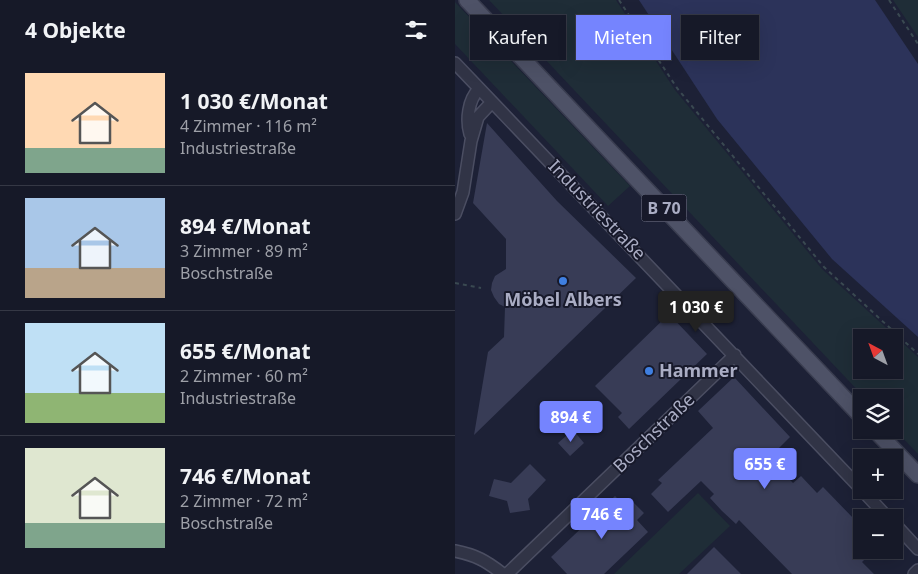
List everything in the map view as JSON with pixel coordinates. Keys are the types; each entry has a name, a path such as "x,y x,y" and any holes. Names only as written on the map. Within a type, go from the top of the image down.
{"main road":[{"name":"B 70","path":"467,0 853,408"},
{"path":"884,439 918,475"}],"street":[{"name":"Industriestraße","path":"455,63 853,480"},
{"path":"471,141 468,128 470,103 474,94 479,89"},
{"path":"455,214 463,192 471,141 478,117 492,102"},
{"name":"Boschstraße","path":"507,574 735,355"},
{"name":"Industriestraße","path":"870,499 880,509"},
{"path":"903,533 918,549"},
{"path":"455,551 471,554 486,560 503,574"},
{"path":"914,574 918,570"}],"path":[{"path":"619,0 677,88 824,267 918,354"},
{"path":"889,0 918,44"},
{"path":"455,283 481,288"}],"shaded area":[{"path":"489,0 616,0 626,15 576,15 576,60 655,60 675,90 822,269 887,329 853,329 853,379 903,379 903,343 918,357 918,454 903,438 903,389 856,389 546,60 566,60 566,15 503,15"},
{"path":"893,0 918,0 918,37"},
{"path":"455,2 470,18 470,60 455,44"},
{"path":"470,60 510,60 630,186 608,206"},
{"path":"698,493 730,526 679,574 614,574"}],"water":[{"path":"639,0 875,0 918,64 918,337 832,259 717,119 671,49 671,15 649,15"}],"building":[{"name":"Möbel Albers","path":"487,123 557,201 636,278 474,435 488,352 504,337 505,307 499,304 491,290 495,276 506,269 506,239 473,203"},
{"name":"Hammer","path":"669,314 707,354 629,429 618,417 622,413 595,386"},
{"path":"734,377 790,437 769,458 793,483 801,476 817,493 823,487 853,518 853,559 865,559 862,562 874,574 792,574 739,520 736,524 722,511 710,498 714,494 701,481 668,512 651,494 662,483 658,480 713,428 698,411"},
{"path":"573,430 584,443 570,456 558,443"},
{"path":"530,464 546,480 528,499 530,510 510,513 507,501 489,496 494,479 511,483"},
{"path":"615,496 626,507 632,501 644,513 637,520 648,532 604,574 567,574 551,557"},
{"path":"714,547 741,574 687,574"}],"place":[{"name":"Möbel Albers","path":"563,281"},
{"name":"Hammer","path":"649,371"}]}
